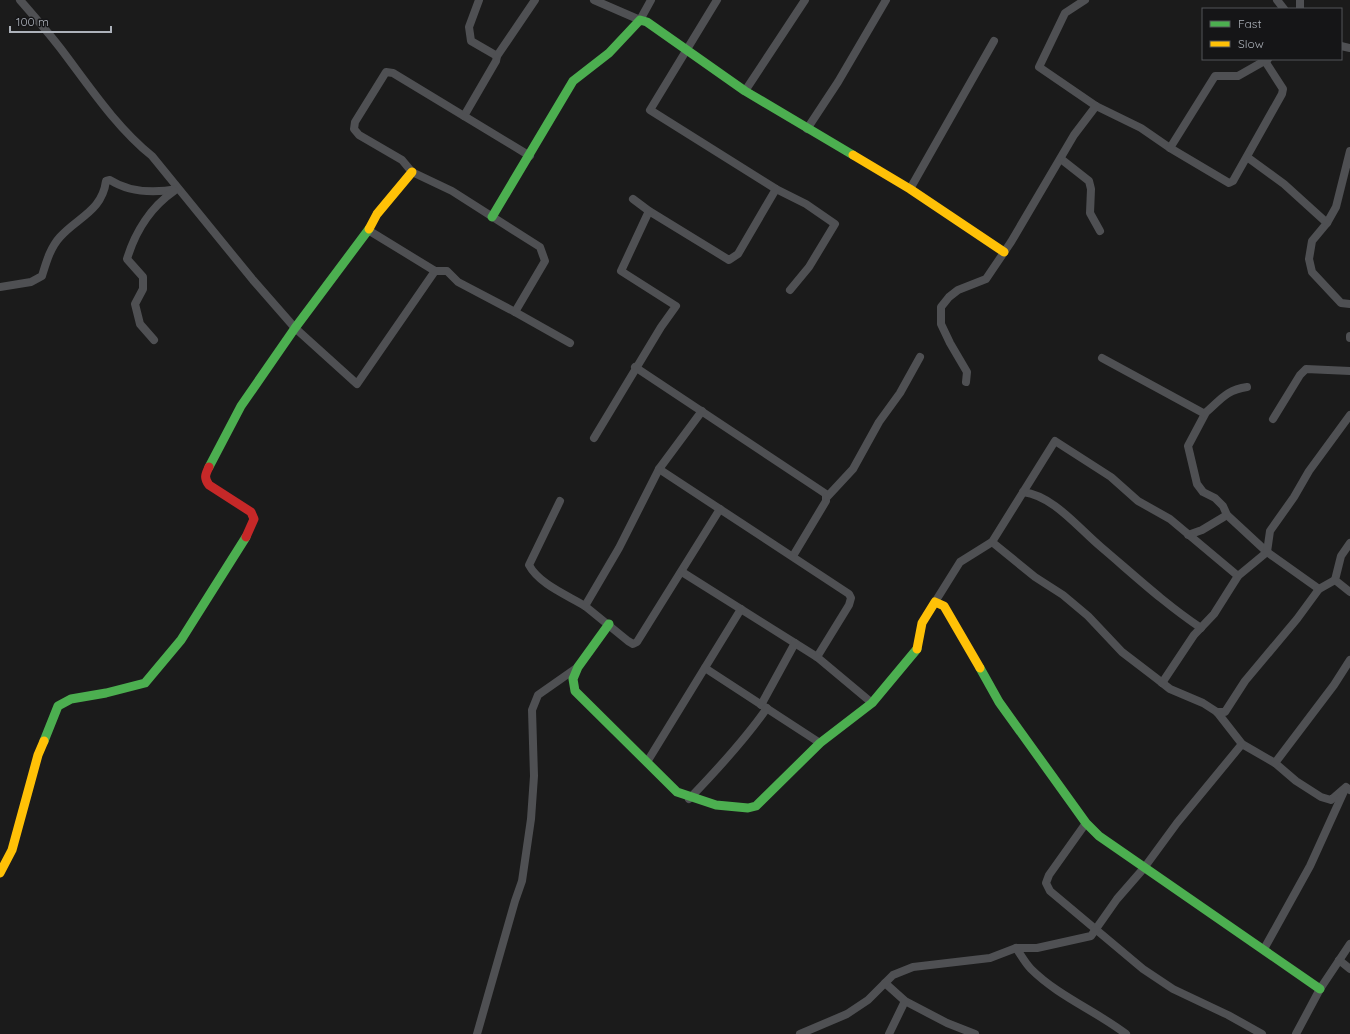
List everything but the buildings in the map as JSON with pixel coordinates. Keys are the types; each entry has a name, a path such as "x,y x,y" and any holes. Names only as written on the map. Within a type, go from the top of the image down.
{"street":[{"path":"20,0 51,37 92,92 138,144 152,156 253,280 295,328 357,384 435,271"},
{"path":"479,0 469,27 471,41 497,56"},
{"path":"464,116 496,61 497,56 534,0"},
{"path":"594,0 647,22 745,91 910,189 1004,252"},
{"path":"492,217 530,156 573,81 609,53 640,20 652,0"},
{"path":"717,0 685,50 650,110 776,189 806,204 835,224 809,267 790,290"},
{"path":"745,91 805,0"},
{"path":"807,129 838,82 886,0"},
{"path":"1085,0 1066,13 1039,67 1096,106 1141,128 1170,148 1229,183 1233,181 1247,157 1282,94 1283,89 1266,60 1238,76 1215,76 1170,148"},
{"path":"1276,0 1283,8"},
{"path":"910,189 994,41"},
{"path":"515,312 545,261 540,248 452,191 412,172 402,160 359,135 354,129 355,122 386,72 393,73 530,156"},
{"path":"966,382 967,372 950,343 942,324 941,307 949,297 958,290 986,279 1061,159 1074,135 1096,106"},
{"path":"1350,150 1336,207 1327,222 1312,241 1309,259 1312,272 1341,303 1350,304"},
{"path":"1247,157 1284,184 1327,222"},
{"path":"1061,159 1089,181 1091,189 1090,213 1100,231"},
{"path":"0,873 12,850 38,755 58,706 71,699 106,693 145,683 181,640 249,532 254,519 252,512 209,485 205,479 205,474 241,406 295,328 368,230 377,214 412,172"},
{"path":"0,287 31,282 42,276 49,254 59,238 101,201 106,181 110,180 116,184 157,193 178,188"},
{"path":"154,340 140,324 135,304 143,289 143,277 127,259 130,249 146,219 162,200 178,188"},
{"path":"633,199 649,211 729,260 738,254 776,189"},
{"path":"594,438 636,367 676,306 621,271 649,211"},
{"path":"368,230 435,271 447,271 458,282 570,343"},
{"path":"792,556 827,497 853,469 879,422 900,393 920,357"},
{"path":"1102,358 1204,414"},
{"path":"636,367 824,492 827,497"},
{"path":"1273,419 1300,375 1306,369 1350,370"},
{"path":"1247,387 1234,389 1226,393 1204,414 1188,446 1191,464 1198,484 1203,492 1215,498 1223,506 1227,515 1267,552 1319,589"},
{"path":"585,606 619,548 659,469 702,411"},
{"path":"1162,683 1201,628 1214,614 1238,576 1267,552 1270,531 1294,497 1309,470 1350,415"},
{"path":"609,624 578,667 574,678 576,691 677,792 689,799 749,809 756,806 820,743 872,703 917,649 922,623 960,562 992,542 1055,441 1111,477 1138,501 1170,519 1238,576"},
{"path":"659,469 844,590 851,598 817,657"},
{"path":"1023,492 1036,494 1069,518 1144,582 1171,608 1201,628"},
{"path":"560,501 530,565 534,573 545,582 585,606 633,644 638,642 720,508"},
{"path":"1188,535 1202,530 1227,515"},
{"path":"992,542 1035,578 1063,595 1088,616 1122,652 1162,683 1170,689 1203,703 1217,712 1242,744 1275,763 1296,781 1320,797 1331,800 1348,788"},
{"path":"1217,712 1225,712 1245,681 1297,619 1319,589 1335,580 1341,556 1350,542"},
{"path":"682,572 817,657 872,703"},
{"path":"1335,580 1350,592"},
{"path":"935,602 944,606 999,702 1086,823 1098,836 1320,989"},
{"path":"648,762 741,609"},
{"path":"689,799 750,733 795,643"},
{"path":"1275,763 1334,685 1350,660"},
{"path":"477,1034 514,901 522,881 531,819 534,776 532,710 538,695 578,667"},
{"path":"705,668 820,743"},
{"path":"800,1034 846,1014 868,1000 893,975 913,967 990,958 1016,948 1037,948 1091,936 1097,930 1117,899 1144,868 1177,823 1242,744"},
{"path":"1264,949 1310,866 1348,788"},
{"path":"1086,823 1049,875 1046,883 1050,891 1142,969 1173,988 1228,1015 1262,1034"},
{"path":"1296,1034 1320,989 1350,944"},
{"path":"1016,948 1030,968 1052,985 1126,1034"},
{"path":"1339,960 1350,969"},
{"path":"885,983 905,1001 947,1023 975,1034"},
{"path":"889,1034 905,1001"}],"traffic: fast":[{"path":"492,217 573,81 609,53 640,20 647,22 745,91 853,155"},
{"path":"209,467 241,406 295,328 369,229"},
{"path":"44,741 58,706 71,699 106,693 145,683 181,640 246,537"},
{"path":"609,624 578,667 573,679 575,691 677,792 716,805 748,808 756,806 820,743 872,703 917,649"},
{"path":"980,668 999,702 1086,823 1099,836 1320,989"}],"traffic: slow":[{"path":"853,155 910,189 1004,252"},
{"path":"369,229 377,214 412,172"},
{"path":"917,649 922,623 935,602 944,606 980,668"},
{"path":"0,873 12,850 38,755 44,741"}],"traffic: jam":[{"path":"209,467 206,476 206,480 209,485 251,512 254,519 246,537"}]}
